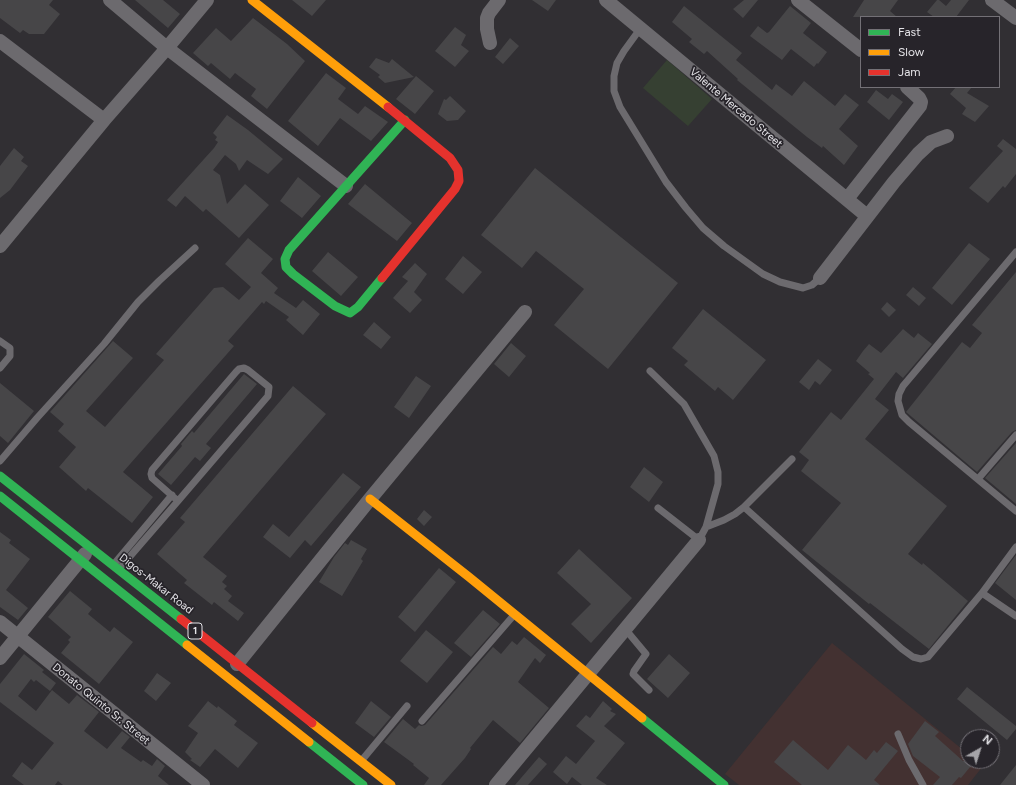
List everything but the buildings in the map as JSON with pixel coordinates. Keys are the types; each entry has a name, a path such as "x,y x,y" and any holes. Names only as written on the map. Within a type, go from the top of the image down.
{"street":[{"path":"110,0 167,48 346,186"},
{"path":"0,246 104,120 207,0"},
{"path":"252,0 405,120 450,158 458,170 459,181 455,189 358,307 350,313 335,306 293,274 286,266 285,259 289,250 405,120"},
{"path":"490,43 487,29 487,18 499,0"},
{"name":"Valente Mercado Street","path":"606,0 867,216"},
{"path":"798,0 860,49"},
{"path":"992,0 1016,18"},
{"path":"0,41 104,120"},
{"path":"847,199 918,110 921,102 916,94 908,88"},
{"path":"820,278 867,216 918,154 931,142 947,136"},
{"path":"237,664 370,499 525,312"},
{"name":"Digos-Makar Road","path":"0,476 391,785"},
{"name":"1","path":"0,496 363,785"},
{"path":"370,499 724,785"},
{"path":"496,785 626,630 698,540"},
{"path":"0,658 90,548"},
{"name":"Donato Quinto Sr. Street","path":"0,622 203,785"}],"lane":[{"path":"640,29 617,63 614,76 614,91 620,107 666,182 703,228 724,246 763,274 780,282 803,288 812,286 820,278"},
{"path":"0,461 104,344 138,302 159,280 195,248"},
{"path":"1016,252 903,386 899,394 898,401 902,415 1016,510"},
{"path":"0,341 10,348 10,356 0,368"},
{"path":"116,568 178,501 268,396 269,387 248,370 244,368 236,372 152,470 152,478 178,501"},
{"path":"650,371 684,404 714,456 718,472 718,484 706,527 698,540 658,508"},
{"path":"978,479 1016,435"},
{"path":"706,527 724,520 744,507 792,459"},
{"path":"116,568 172,495"},
{"path":"744,507 902,649 913,657 921,659 928,657 982,593 1016,547"},
{"path":"982,593 1016,616"},
{"path":"422,721 514,615"},
{"path":"626,630 646,654 634,670 633,674 649,690"},
{"path":"361,761 407,706"},
{"path":"898,734 909,760 923,785"}],"shaded area":[{"path":"832,643 960,747 960,769 981,769 968,785 739,785 725,774"}],"green space":[{"path":"667,60 712,99 688,126 643,88"}],"traffic: fast":[{"path":"382,278 358,307 350,313 335,306 293,274 286,267 285,259 289,250 405,120"},
{"path":"0,476 181,619"},
{"path":"0,496 187,645"},
{"path":"642,718 724,785"},
{"path":"309,742 363,785"}],"traffic: slow":[{"path":"252,0 388,107"},
{"path":"370,499 469,577 642,718"},
{"path":"187,645 309,742"},
{"path":"312,723 391,785"}],"traffic: jam":[{"path":"382,278 455,189 459,181 458,170 450,158 388,107"},
{"path":"181,619 312,723"}]}
